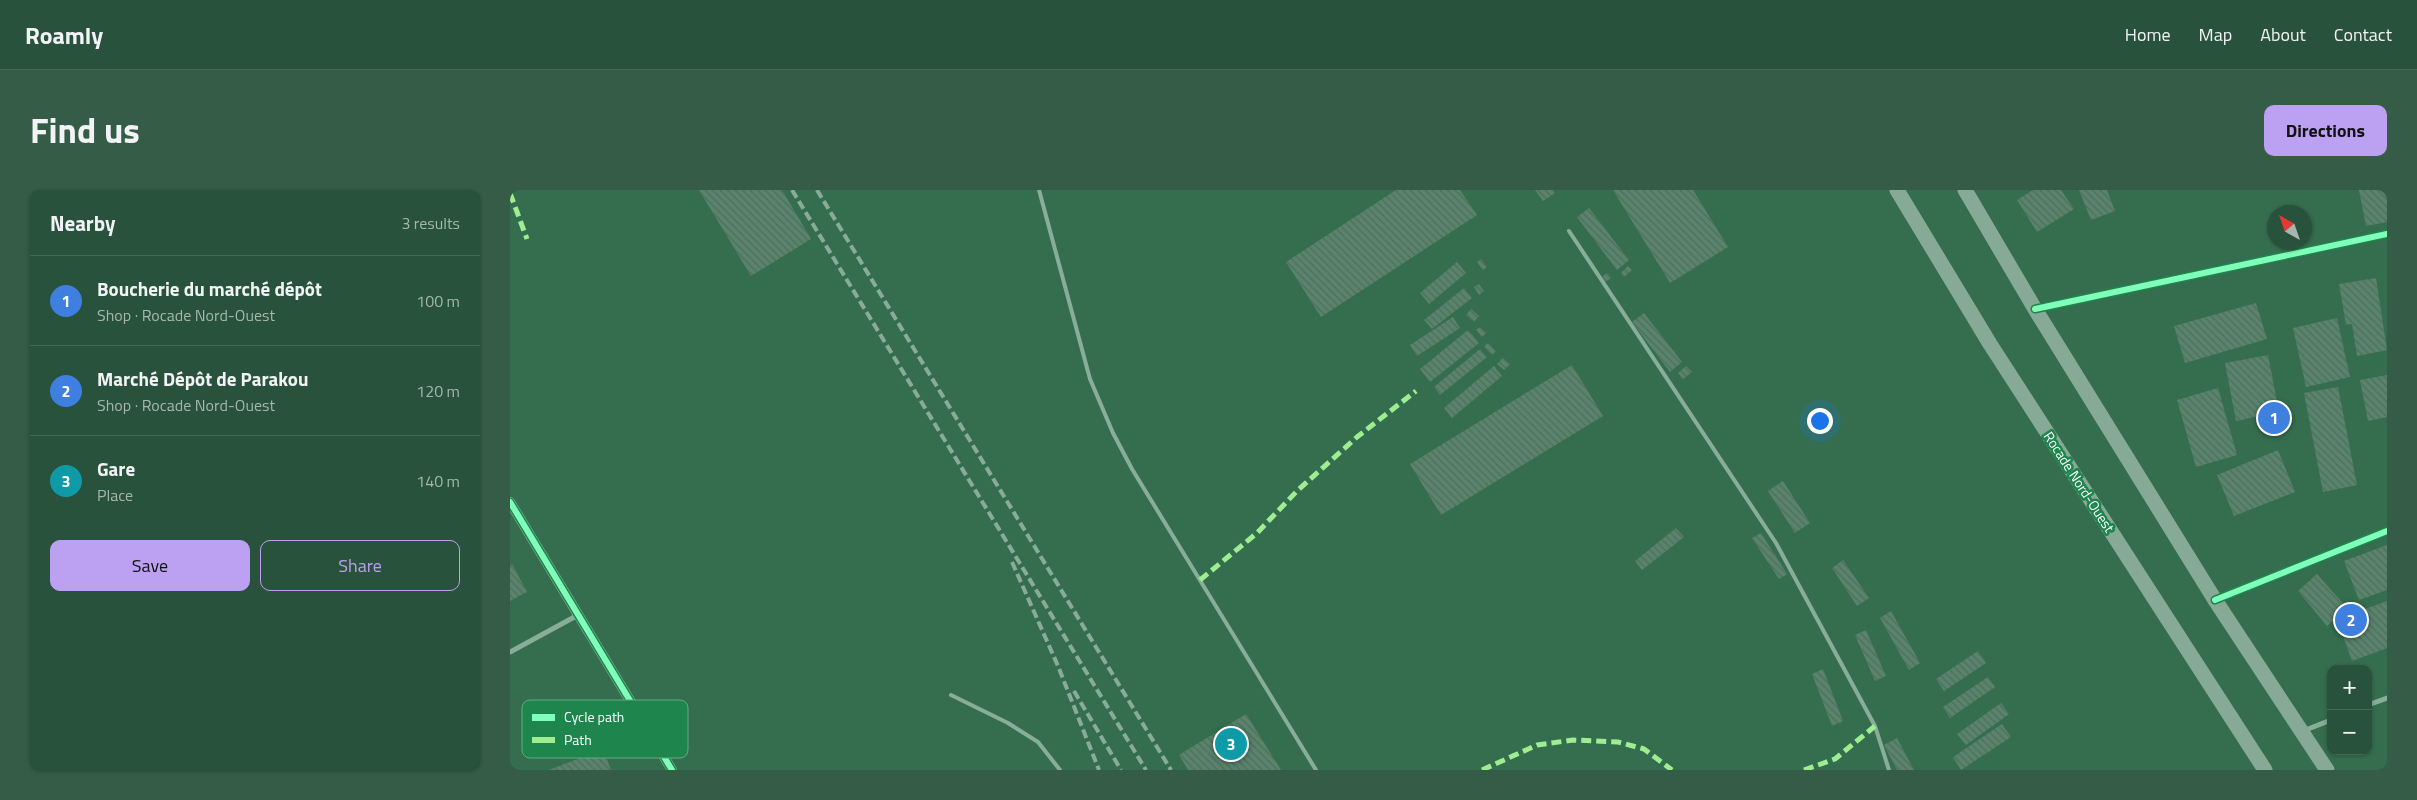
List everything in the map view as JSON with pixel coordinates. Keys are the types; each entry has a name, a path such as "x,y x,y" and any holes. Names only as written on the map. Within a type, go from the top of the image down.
{"main road":[{"name":"Rocade Nord-Ouest","path":"1897,190 1990,344 2265,770"},
{"path":"1965,190 2035,309 2215,600 2327,770"}],"street":[{"path":"2035,309 2387,234"},
{"path":"510,502 630,700"},
{"path":"2215,600 2387,531"},
{"path":"510,652 578,615"},
{"path":"2372,704 2387,698"},
{"path":"2302,732 2327,722"},
{"path":"665,758 672,770"}],"lane":[{"path":"1040,190 1090,379 1112,433 1316,770"},
{"path":"1569,231 1776,543 1875,726 1889,770"},
{"path":"951,695 1008,723 1038,742 1060,770"}],"building":[{"path":"699,190 782,190 811,239 751,276"},
{"path":"1396,190 1460,190 1477,215 1321,317 1286,262"},
{"path":"1535,190 1553,190 1555,193 1543,201"},
{"path":"1613,190 1693,190 1728,247 1670,283"},
{"path":"2033,190 2061,190 2074,209 2037,232 2017,200"},
{"path":"2079,190 2107,190 2115,211 2091,220"},
{"path":"2359,190 2387,190 2387,222 2366,226"},
{"path":"1589,208 1629,260 1617,270 1577,217"},
{"path":"1481,259 1487,267 1483,270 1477,262"},
{"path":"1457,262 1466,273 1429,304 1420,293"},
{"path":"1628,266 1632,270 1624,277 1621,273"},
{"path":"1607,273 1611,278 1605,282 1602,277"},
{"path":"2376,278 2387,350 2357,356 2352,324 2346,325 2339,284"},
{"path":"1479,284 1484,291 1479,295 1474,287"},
{"path":"1464,288 1472,298 1432,329 1424,320"},
{"path":"2256,303 2267,339 2185,363 2174,326"},
{"path":"1471,309 1479,316 1474,322 1466,315"},
{"path":"1644,313 1682,362 1670,372 1632,322"},
{"path":"1453,317 1460,328 1417,356 1410,345"},
{"path":"2337,318 2350,377 2306,387 2293,328"},
{"path":"1480,327 1486,333 1482,337 1476,330"},
{"path":"1468,330 1479,343 1430,382 1420,369"},
{"path":"1488,343 1496,351 1492,355 1484,347"},
{"path":"1480,349 1487,357 1440,395 1434,387"},
{"path":"2268,355 2279,412 2236,421 2225,363"},
{"path":"1503,358 1510,364 1504,370 1497,364"},
{"path":"1572,365 1603,416 1441,515 1410,464"},
{"path":"1494,366 1502,376 1452,418 1444,408"},
{"path":"1686,366 1692,372 1683,379 1678,373"},
{"path":"2387,375 2387,417 2368,421 2360,380"},
{"path":"2338,387 2357,485 2323,492 2304,393"},
{"path":"2218,388 2237,455 2196,467 2177,400"},
{"path":"2278,450 2295,492 2234,516 2217,475"},
{"path":"1783,481 1810,523 1795,533 1768,491"},
{"path":"1676,528 1684,537 1642,570 1635,561"},
{"path":"1761,533 1787,574 1779,579 1752,538"},
{"path":"2387,545 2387,590 2359,600 2344,561"},
{"path":"1843,560 1869,598 1857,606 1832,568"},
{"path":"512,564 527,592 510,601 510,566"},
{"path":"2317,574 2347,608 2327,626 2298,591"},
{"path":"2387,601 2387,648 2352,661 2337,619"},
{"path":"1891,611 1920,663 1909,670 1880,618"},
{"path":"1866,630 1886,676 1875,681 1855,635"},
{"path":"1978,651 1986,663 1944,691 1936,679"},
{"path":"1823,669 1843,721 1832,726 1812,674"},
{"path":"1988,677 1995,687 1950,718 1943,707"},
{"path":"2001,703 2009,714 1966,745 1957,734"},
{"path":"1246,714 1281,770 1188,770 1179,755"},
{"path":"2002,724 2011,737 1961,770 1953,757"},
{"path":"1897,738 1914,770 1897,770 1884,745"},
{"path":"580,758 606,758 611,770 549,770"}],"railway":[{"path":"792,190 1146,770"},
{"path":"817,190 1171,770"},
{"path":"1012,562 1058,666 1099,770"},
{"path":"1074,691 1121,770"}],"marked path":[{"path":"510,193 527,239"},
{"path":"1200,580 1257,533 1297,491 1357,437 1416,391"},
{"path":"1804,770 1835,759 1875,726"},
{"path":"1482,770 1537,745 1573,740 1618,742 1644,749 1672,770"}],"cycle path":[{"path":"2035,309 2387,234"},
{"path":"510,502 630,700"},
{"path":"2215,600 2387,531"},
{"path":"665,758 672,770"}],"place":[{"name":"Boucherie du marché dépôt","path":"2274,418"},
{"name":"Marché Dépôt de Parakou","path":"2351,620"},
{"name":"Gare","path":"1231,744"}]}
